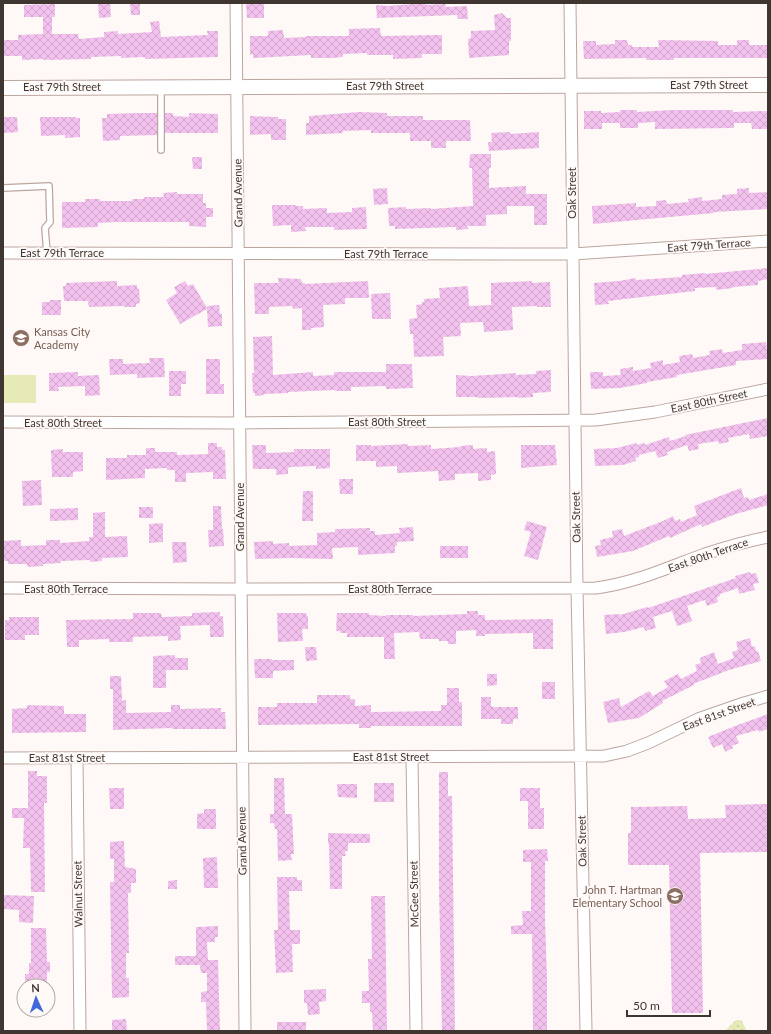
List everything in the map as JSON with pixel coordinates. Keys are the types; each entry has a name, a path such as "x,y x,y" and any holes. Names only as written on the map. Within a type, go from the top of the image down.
{"street":[{"name":"Grand Avenue","path":"236,3 245,1031"},
{"name":"Oak Street","path":"570,3 577,589 586,1031"},
{"name":"East 79th Street","path":"3,88 768,85"},
{"name":"East 79th Terrace","path":"3,253 573,254 768,241"},
{"name":"East 80th Street","path":"3,422 239,423 575,421 642,414 768,389"},
{"name":"East 80th Terrace","path":"3,588 577,589 617,585 643,578 741,542 768,537"},
{"name":"East 81st Street","path":"3,758 604,756 627,751 698,720 768,696"},
{"name":"McGee Street","path":"412,757 416,1031"},
{"name":"Walnut Street","path":"77,758 80,1031"}],"lane":[{"path":"161,87 161,150"},
{"path":"3,188 49,186 50,222 45,228 47,253"}],"green space":[{"path":"3,375 36,375 36,403 3,403"},
{"path":"736,1020 741,1020 747,1031 720,1031 726,1030"}],"building":[{"path":"98,3 110,3 111,17 99,18"},
{"path":"130,3 140,4 140,15 131,15"},
{"path":"246,3 264,3 264,18 247,18"},
{"path":"426,3 426,5 445,4 446,7 467,6 468,19 458,19 457,15 377,18 376,5 387,6"},
{"path":"55,4 55,17 52,17 52,34 78,34 79,39 104,37 104,32 118,31 118,34 152,32 150,22 159,21 161,37 208,35 207,31 218,31 218,57 146,59 145,57 121,58 121,56 91,57 91,59 22,60 22,56 3,56 3,40 18,40 18,35 43,34 43,17 24,17 24,5"},
{"path":"502,13 507,18 511,18 509,55 469,58 468,39 471,38 471,31 495,30 494,15"},
{"path":"380,28 381,36 442,35 442,54 422,54 422,58 393,59 393,55 367,55 367,53 343,54 343,57 332,58 311,58 311,55 253,58 253,54 250,55 250,36 268,36 268,31 283,30 284,38 306,36 349,36 349,29"},
{"path":"615,40 627,40 628,45 632,45 632,47 659,47 658,40 718,41 718,45 737,45 737,40 749,40 749,45 768,45 768,58 674,58 674,60 646,60 646,58 584,59 583,41 596,41 596,45 615,44"},
{"path":"620,110 637,110 637,112 671,110 733,110 733,112 768,111 768,129 752,129 751,123 734,123 734,128 655,129 655,122 638,123 638,128 620,128 620,123 602,123 602,129 584,129 584,111 601,111 601,113 620,112"},
{"path":"359,112 387,113 387,116 423,116 423,120 470,120 471,141 446,141 446,148 431,148 431,141 410,141 410,133 371,133 371,130 306,135 306,123 309,123 309,116"},
{"path":"157,113 157,135 120,136 120,140 103,141 102,118 107,118 107,114"},
{"path":"165,113 173,113 173,116 189,117 189,113 218,114 218,133 165,133"},
{"path":"250,116 278,117 278,119 286,119 286,140 271,140 271,134 250,135"},
{"path":"4,117 17,117 18,132 4,133"},
{"path":"40,117 80,118 80,137 65,138 65,135 41,136"},
{"path":"510,132 510,134 539,132 539,148 489,151 488,142 492,142 491,133"},
{"path":"470,154 491,154 489,188 526,186 526,194 547,194 547,225 534,225 534,206 507,206 507,214 486,215 486,226 467,226 468,229 456,230 456,227 395,229 395,226 389,226 388,208 406,207 406,209 431,209 473,206 472,168 469,168"},
{"path":"192,157 202,157 202,169 193,169"},
{"path":"387,188 388,204 374,205 373,189"},
{"path":"749,188 749,193 768,192 768,209 714,212 593,224 592,206 636,203 636,207 656,206 656,201 666,200 667,204 689,202 688,199 702,197 702,201 722,199 722,195 737,194 737,189"},
{"path":"177,192 177,194 203,194 203,203 206,203 206,208 213,208 213,217 206,217 206,227 189,226 189,222 116,222 98,223 98,227 62,228 62,202 85,202 85,199 100,199 100,201 132,201 132,199 144,199 144,197 164,197 163,193"},
{"path":"272,205 296,205 303,206 303,209 327,208 327,213 352,212 352,208 366,207 367,229 334,230 334,227 305,227 306,231 291,232 291,225 273,226"},
{"path":"768,268 768,279 758,281 758,285 716,290 716,287 695,288 695,291 608,301 609,304 595,305 594,283 636,278 636,280 682,277 682,275"},
{"path":"278,278 301,279 302,283 305,284 368,281 369,298 345,298 345,304 323,305 324,327 311,328 311,330 302,330 302,308 293,309 292,306 269,307 269,314 255,314 254,283 279,283"},
{"path":"117,281 117,286 137,285 137,289 139,288 140,303 136,304 136,307 89,307 88,301 64,301 63,286 66,286 66,283"},
{"path":"185,281 188,286 193,284 207,308 207,306 219,305 220,314 222,314 222,326 208,327 207,309 180,324 166,300 177,293 174,287"},
{"path":"532,281 532,283 550,282 551,307 512,307 513,330 484,332 483,322 460,323 461,336 443,337 444,356 414,357 413,334 410,334 409,319 417,318 416,305 422,304 424,299 440,298 439,288 468,286 469,306 491,305 491,283"},
{"path":"390,293 391,319 372,319 371,294"},
{"path":"50,300 61,300 61,315 42,315 42,302 50,302"},
{"path":"272,336 273,375 313,372 313,376 334,375 334,372 386,372 386,364 412,364 413,388 386,389 386,386 351,387 351,391 335,390 288,392 255,396 255,393 253,393 252,373 254,373 253,337"},
{"path":"766,342 768,359 736,361 736,365 677,375 677,377 620,388 591,389 590,372 603,372 603,376 621,375 620,369 633,367 633,371 651,368 650,363 663,360 663,365 680,362 679,356 692,354 693,358 710,355 709,351 722,349 723,353 742,350 742,344"},
{"path":"149,358 164,358 165,377 137,378 137,374 110,375 109,359 123,359 123,364 150,363"},
{"path":"206,359 220,359 220,384 224,384 224,394 206,394"},
{"path":"551,370 551,392 533,393 533,397 518,398 456,397 456,375 471,376 516,373 516,375 536,374 536,371"},
{"path":"169,371 186,371 186,384 181,384 181,396 169,396"},
{"path":"78,372 78,376 99,375 100,395 85,396 85,386 58,387 59,391 49,391 49,373"},
{"path":"768,418 768,436 750,439 749,434 728,438 729,442 719,444 718,441 698,444 699,449 689,451 687,445 667,452 668,455 658,458 655,451 639,455 639,457 635,458 636,461 623,465 595,466 594,449 617,448 636,443 637,445 644,443 645,445 669,437 670,441 686,436 685,435"},
{"path":"208,443 217,443 217,447 222,447 222,450 225,450 226,479 213,479 213,472 186,473 186,482 175,482 175,470 167,470 167,468 145,469 145,478 106,480 106,458 127,458 127,455 146,455 146,448 155,448 155,452 177,452 177,455 208,454"},
{"path":"408,444 408,446 431,445 431,449 473,445 473,449 487,448 487,452 495,451 496,474 491,475 491,480 478,481 478,473 455,474 455,480 439,481 438,471 397,473 397,466 376,467 376,461 356,461 356,445 371,446"},
{"path":"252,445 266,445 266,453 294,452 294,449 330,449 330,468 316,469 316,466 291,467 288,468 288,474 276,475 276,469 253,469"},
{"path":"521,445 555,445 557,465 521,468"},
{"path":"63,449 63,452 83,452 83,471 73,472 73,477 52,477 51,450"},
{"path":"339,479 353,479 353,494 340,494"},
{"path":"41,480 42,505 23,506 22,481"},
{"path":"741,488 744,498 748,497 749,500 768,494 768,505 736,514 702,527 701,524 670,538 669,536 633,551 597,557 595,546 601,545 600,540 613,537 612,531 622,529 624,536 673,516 675,521 680,519 681,522 697,515 694,506"},
{"path":"303,491 313,491 313,521 302,521"},
{"path":"213,506 221,506 224,546 209,547 208,530 213,530"},
{"path":"139,507 153,507 153,518 139,518"},
{"path":"78,508 78,520 50,521 50,509"},
{"path":"105,512 105,537 127,536 128,557 102,558 102,561 90,562 90,560 61,561 61,563 28,567 27,564 8,564 8,561 3,561 3,541 21,540 21,546 46,545 46,540 60,540 60,543 89,541 89,537 93,537 93,513"},
{"path":"527,521 547,527 538,560 524,556 531,532 524,530"},
{"path":"163,523 163,542 149,543 149,524"},
{"path":"413,527 414,541 397,542 397,546 395,546 395,553 358,555 358,547 332,548 333,559 255,559 254,542 273,541 273,544 289,543 289,546 317,545 317,533 335,532 335,529 370,528 370,531 375,531 375,535 400,533 399,528"},
{"path":"172,542 186,542 187,562 173,563"},
{"path":"440,546 468,546 468,558 440,558"},
{"path":"750,572 751,574 756,573 759,583 753,584 755,590 739,594 738,588 720,594 720,596 717,597 718,602 707,606 705,600 687,606 692,621 677,626 672,611 653,617 656,628 645,631 644,627 624,632 606,634 604,615 620,615 647,607 648,608 736,578 735,576"},
{"path":"467,611 478,611 478,615 485,615 485,620 553,619 553,649 533,649 533,633 485,634 485,636 476,636 476,630 456,631 456,644 448,644 448,641 439,641 439,639 420,639 419,632 394,633 395,659 384,659 384,637 347,637 347,633 340,633 340,631 336,631 337,613 369,613 369,615 413,616 467,614"},
{"path":"220,612 220,616 223,616 224,637 210,637 210,625 180,626 181,640 168,641 168,636 133,637 133,642 109,642 109,639 79,640 79,647 67,647 66,620 133,619 133,613 161,613 162,617 192,616 192,613"},
{"path":"277,613 306,613 308,616 308,629 302,629 303,641 278,642"},
{"path":"9,617 39,617 39,635 25,635 25,640 5,640 5,620 9,620"},
{"path":"750,638 752,647 755,646 756,652 758,651 761,661 729,670 693,684 694,685 662,701 663,703 639,718 608,723 603,702 619,698 621,707 649,691 653,696 668,687 664,681 678,674 681,679 697,671 695,665 701,663 700,658 714,652 718,664 734,658 732,652 738,650 736,642"},
{"path":"305,647 316,647 317,660 306,661"},
{"path":"175,655 175,658 188,658 188,670 166,670 166,688 153,688 153,656"},
{"path":"254,659 294,660 294,670 273,671 273,678 255,678"},
{"path":"487,674 497,674 497,685 487,686"},
{"path":"110,676 121,676 122,701 126,700 126,713 171,712 171,705 180,705 180,709 221,708 221,712 225,712 226,729 172,728 113,730 113,689 110,689"},
{"path":"542,682 555,682 555,699 542,699"},
{"path":"447,688 459,688 459,702 462,702 462,726 371,726 371,728 359,728 359,724 258,725 258,707 277,707 277,703 317,703 317,695 350,695 350,699 355,699 355,706 371,705 371,712 441,711 441,705 447,705"},
{"path":"481,697 491,697 491,706 493,707 518,707 518,719 513,719 513,724 501,724 501,719 481,719"},
{"path":"27,705 64,706 64,714 86,714 86,732 12,733 12,709 27,708"},
{"path":"768,714 768,729 736,736 739,743 732,746 733,748 725,752 722,744 713,748 708,737"},
{"path":"28,771 37,771 37,776 47,776 47,803 44,803 45,892 31,892 30,848 23,848 24,818 12,818 12,808 28,808"},
{"path":"439,772 448,772 448,796 452,796 455,1031 442,1031 439,889"},
{"path":"274,778 284,778 285,814 292,814 294,854 291,854 292,860 278,861 277,829 275,829 274,823 270,823 270,814 274,814"},
{"path":"374,783 394,783 394,802 374,802"},
{"path":"337,784 357,784 357,798 338,797"},
{"path":"109,788 124,788 124,809 110,809"},
{"path":"520,788 540,788 540,808 544,808 544,829 528,829 528,801 520,801"},
{"name":"John T. Hartman Elementary School","path":"768,804 768,852 700,853 703,1013 672,1013 669,865 628,865 628,833 631,833 631,807 687,806 688,819 726,818 725,805"},
{"path":"204,809 216,809 216,829 197,829 197,814 204,813"},
{"path":"328,833 370,834 370,843 348,843 348,851 345,851 346,856 342,856 342,889 330,889"},
{"path":"124,841 125,867 136,869 136,883 131,883 131,893 128,893 129,953 126,953 126,978 129,978 129,997 112,998 110,882 114,882 114,859 110,859 110,842"},
{"path":"547,849 548,861 545,861 545,919 547,1031 533,1031 532,934 511,934 511,926 523,925 522,911 531,911 531,862 523,862 523,850"},
{"path":"217,857 218,888 204,888 203,858"},
{"path":"277,877 297,877 297,880 302,880 302,891 289,891 290,930 300,930 300,944 292,944 293,972 276,973 274,930 278,930"},
{"path":"177,880 177,889 168,889 168,881"},
{"path":"3,895 34,896 33,923 19,922 19,910 3,909"},
{"path":"371,896 385,896 387,1031 373,1031 370,1003 362,1003 362,991 369,991 368,959 372,959"},
{"path":"218,926 218,937 215,937 215,942 207,942 208,960 218,960 220,1031 207,1031 206,1002 201,1002 201,992 207,991 207,973 201,973 200,965 175,965 175,956 196,956 196,927"},
{"path":"31,928 46,928 47,962 50,962 50,972 47,972 47,978 25,978 25,974 29,974 29,963 31,963"},
{"path":"326,989 326,1001 319,1002 320,1014 308,1015 307,1003 304,1003 304,990"},
{"path":"126,1019 127,1031 112,1031 112,1020"},
{"path":"277,1022 306,1022 306,1031 277,1031"}],"place":[{"name":"Kansas City Academy","path":"21,338"},
{"name":"John T. Hartman Elementary School","path":"675,896"}]}
